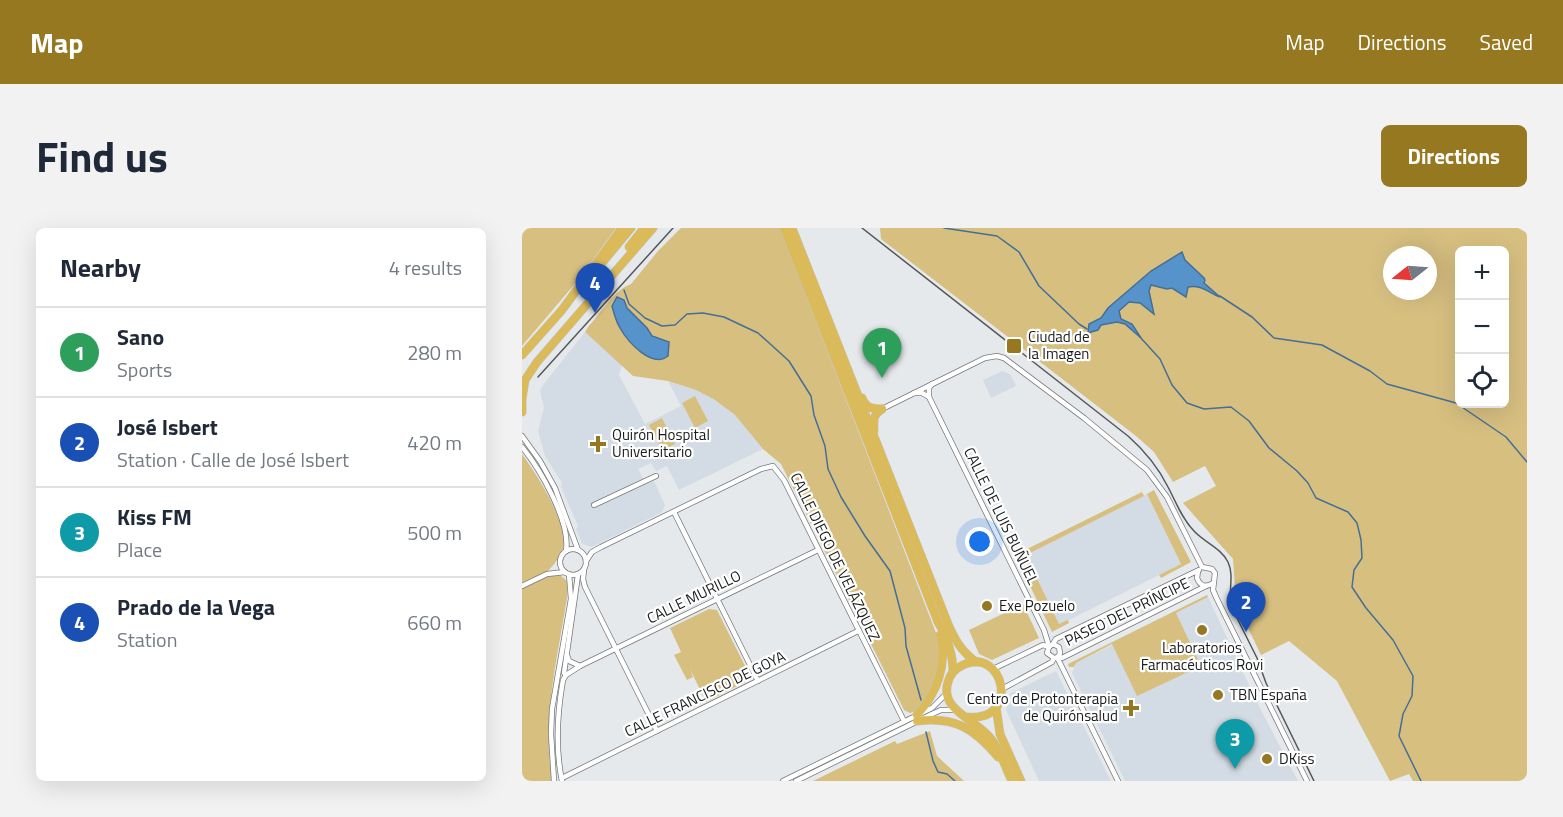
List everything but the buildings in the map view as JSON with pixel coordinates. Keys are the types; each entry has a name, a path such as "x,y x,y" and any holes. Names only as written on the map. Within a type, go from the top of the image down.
{"highway":[{"path":"572,297 622,228"},
{"path":"522,355 631,228"},
{"path":"594,294 644,228"},
{"path":"522,412 525,380 533,367 653,228"},
{"path":"784,228 951,653 953,672"},
{"path":"792,228 857,390 867,406 882,409"},
{"path":"857,390 857,395 956,643 963,653 976,662 993,669 1001,682 1002,690 996,707 1000,734 1021,781"},
{"path":"874,433 875,413 882,409"},
{"path":"917,718 933,694 941,671 942,644 938,622"},
{"path":"976,662 960,666 953,672 947,685 947,693 955,710 968,717 993,740 1012,781"},
{"path":"968,717 984,716 996,707"},
{"path":"917,718 934,718 960,725 988,746 1005,766"}],"street":[{"path":"882,409 985,358 997,356 1004,358 1084,418 1147,470 1167,496 1201,568"},
{"path":"914,393 922,393 929,397 929,388 932,384"},
{"name":"CALLE DE LUIS BUÑUEL","path":"929,397 1050,646"},
{"path":"522,436 540,461 555,488 578,550 586,561 583,579 585,586 657,731"},
{"path":"522,447 536,465 558,511 567,541 566,551 561,557 560,564 548,574 522,586"},
{"name":"CALLE DIEGO DE VELÁZQUEZ","path":"586,561 592,552 761,469 773,466 784,480 904,721"},
{"path":"594,506 656,476"},
{"path":"674,512 758,681"},
{"path":"566,551 578,550"},
{"name":"CALLE MURILLO","path":"562,676 818,550"},
{"path":"560,564 567,573 570,599 562,676"},
{"path":"1201,568 1212,569 1215,573 1213,583 1216,597 1307,781"},
{"path":"1201,568 1197,574 1198,582 1206,586 1213,583"},
{"name":"PASEO DEL PRÍNCIPE","path":"993,669 1043,645 1050,646 1056,639 1201,568"},
{"path":"548,574 578,574 584,570"},
{"path":"558,778 551,734 552,709 567,654 578,574"},
{"name":"PASEO DEL PRÍNCIPE","path":"1002,690 1057,657 1062,658 1206,586"},
{"name":"CALLE FRANCISCO DE GOYA","path":"558,778 858,631"},
{"path":"1057,657 1061,650 1056,645 1050,646 1047,653 1057,657 1118,781"},
{"path":"567,654 569,661 580,666"},
{"path":"796,781 917,718 937,705 947,693"},
{"path":"783,781 904,721 941,710 955,710"}],"shaded area":[{"path":"522,228 616,228 579,279 522,346"},
{"path":"681,228 780,228 938,638 939,660 936,677 917,711 910,713 904,710 781,464 763,449 735,415 715,400 696,390 668,381 633,376 585,332 614,296 631,284 658,251"},
{"path":"880,228 1518,228 1527,233 1527,781 1413,781 1409,774 1390,781 1337,681 1289,641 1261,655 1236,603 1233,559 1183,503 1216,486 1205,466 1173,482 1154,452 881,239"},
{"name":"Quirón Hospital Universitario","path":"585,332 622,365 619,375 645,424 681,406 668,381 696,390 715,400 735,415 763,449 679,490 667,466 656,471 651,463 638,469 646,484 654,481 665,505 662,512 592,547 582,544 576,529 578,526 561,487 562,483 545,456 538,431 544,408 540,390"},
{"path":"1002,371 1010,374 1016,386 991,398 983,380"},
{"path":"695,396 708,421 695,428 682,403"},
{"path":"662,418 675,444 662,450 649,425"},
{"path":"522,454 549,497 560,522 564,544 562,551 548,571 549,576 560,575 567,581 567,598 550,712 549,758 552,781 522,781"},
{"path":"1154,490 1191,562 1161,578 1159,575 1181,564 1147,494"},
{"path":"1142,492 1144,496 1026,555 1028,559 1019,564 1016,559 1022,556 1021,552"},
{"path":"1147,494 1181,564 1059,625 1025,555"},
{"path":"1029,562 1059,624 1068,620 1069,623 1052,632 1021,567"},
{"path":"1207,595 1208,597 1176,613 1201,666 1137,696 1112,644 1076,663 1074,667 1069,667 1068,664"},
{"path":"1208,597 1259,706 1298,781 1125,781 1072,673 1076,663"},
{"path":"1023,604 1039,638 992,660 979,654 969,630"},
{"path":"709,609 717,610 748,672 747,681 706,702 690,669 693,677 687,680 674,655 681,652 670,628"},
{"path":"1056,671 1111,781 1039,781 1006,710 1010,693"},
{"path":"930,731 937,756 964,781 813,781 895,741 897,744"}],"water":[{"path":"1182,252 1185,260 1204,278 1204,283 1220,297 1193,286 1188,287 1186,297 1172,288 1151,285 1149,291 1154,314 1140,303 1129,302 1119,311 1121,319 1132,324 1141,338 1125,324 1117,322 1101,325 1098,330 1088,333 1089,324 1101,318 1108,308 1151,271"},
{"path":"617,297 624,300 627,308 652,336 669,342 668,356 662,359 648,357 634,346 615,317 612,306"}],"waterway":[{"path":"944,228 997,236 1019,252 1039,286 1087,329"},
{"path":"624,290 629,304 645,318 662,326 675,325 687,314 703,313 724,317 758,333 789,361 811,396 814,415 825,446 828,469 841,497 890,571 905,628 906,646 921,700"},
{"path":"1220,296 1252,317 1274,338 1322,345 1370,371 1387,384 1456,403 1506,437 1527,462"},
{"path":"1140,337 1160,359 1172,385 1187,403 1204,409 1231,407 1249,421 1269,448 1297,471 1308,483 1316,498 1348,512 1357,523 1362,558 1354,570 1352,587 1393,640 1413,676 1412,696 1403,714 1399,736 1421,781"},
{"path":"926,732 938,772 947,774 955,781"}],"tram line":[{"path":"538,377 673,228"},
{"path":"862,228 1128,436 1151,460 1190,526 1228,562 1231,573 1232,608 1314,781"}],"place":[{"name":"Prado de la Vega","path":"595,313"},
{"name":"Ciudad de la Imagen","path":"1014,346"},
{"name":"Sano","path":"882,378"},
{"name":"Quirón Hospital Universitario","path":"598,444"},
{"name":"Exe Pozuelo","path":"987,606"},
{"name":"Laboratorios Farmacéuticos Rovi","path":"1202,630"},
{"name":"José Isbert","path":"1246,632"},
{"name":"TBN España","path":"1218,695"},
{"name":"Centro de Protonterapia de Quirónsalud","path":"1131,708"},
{"name":"DKiss","path":"1267,759"},
{"name":"Kiss FM","path":"1235,769"}]}
